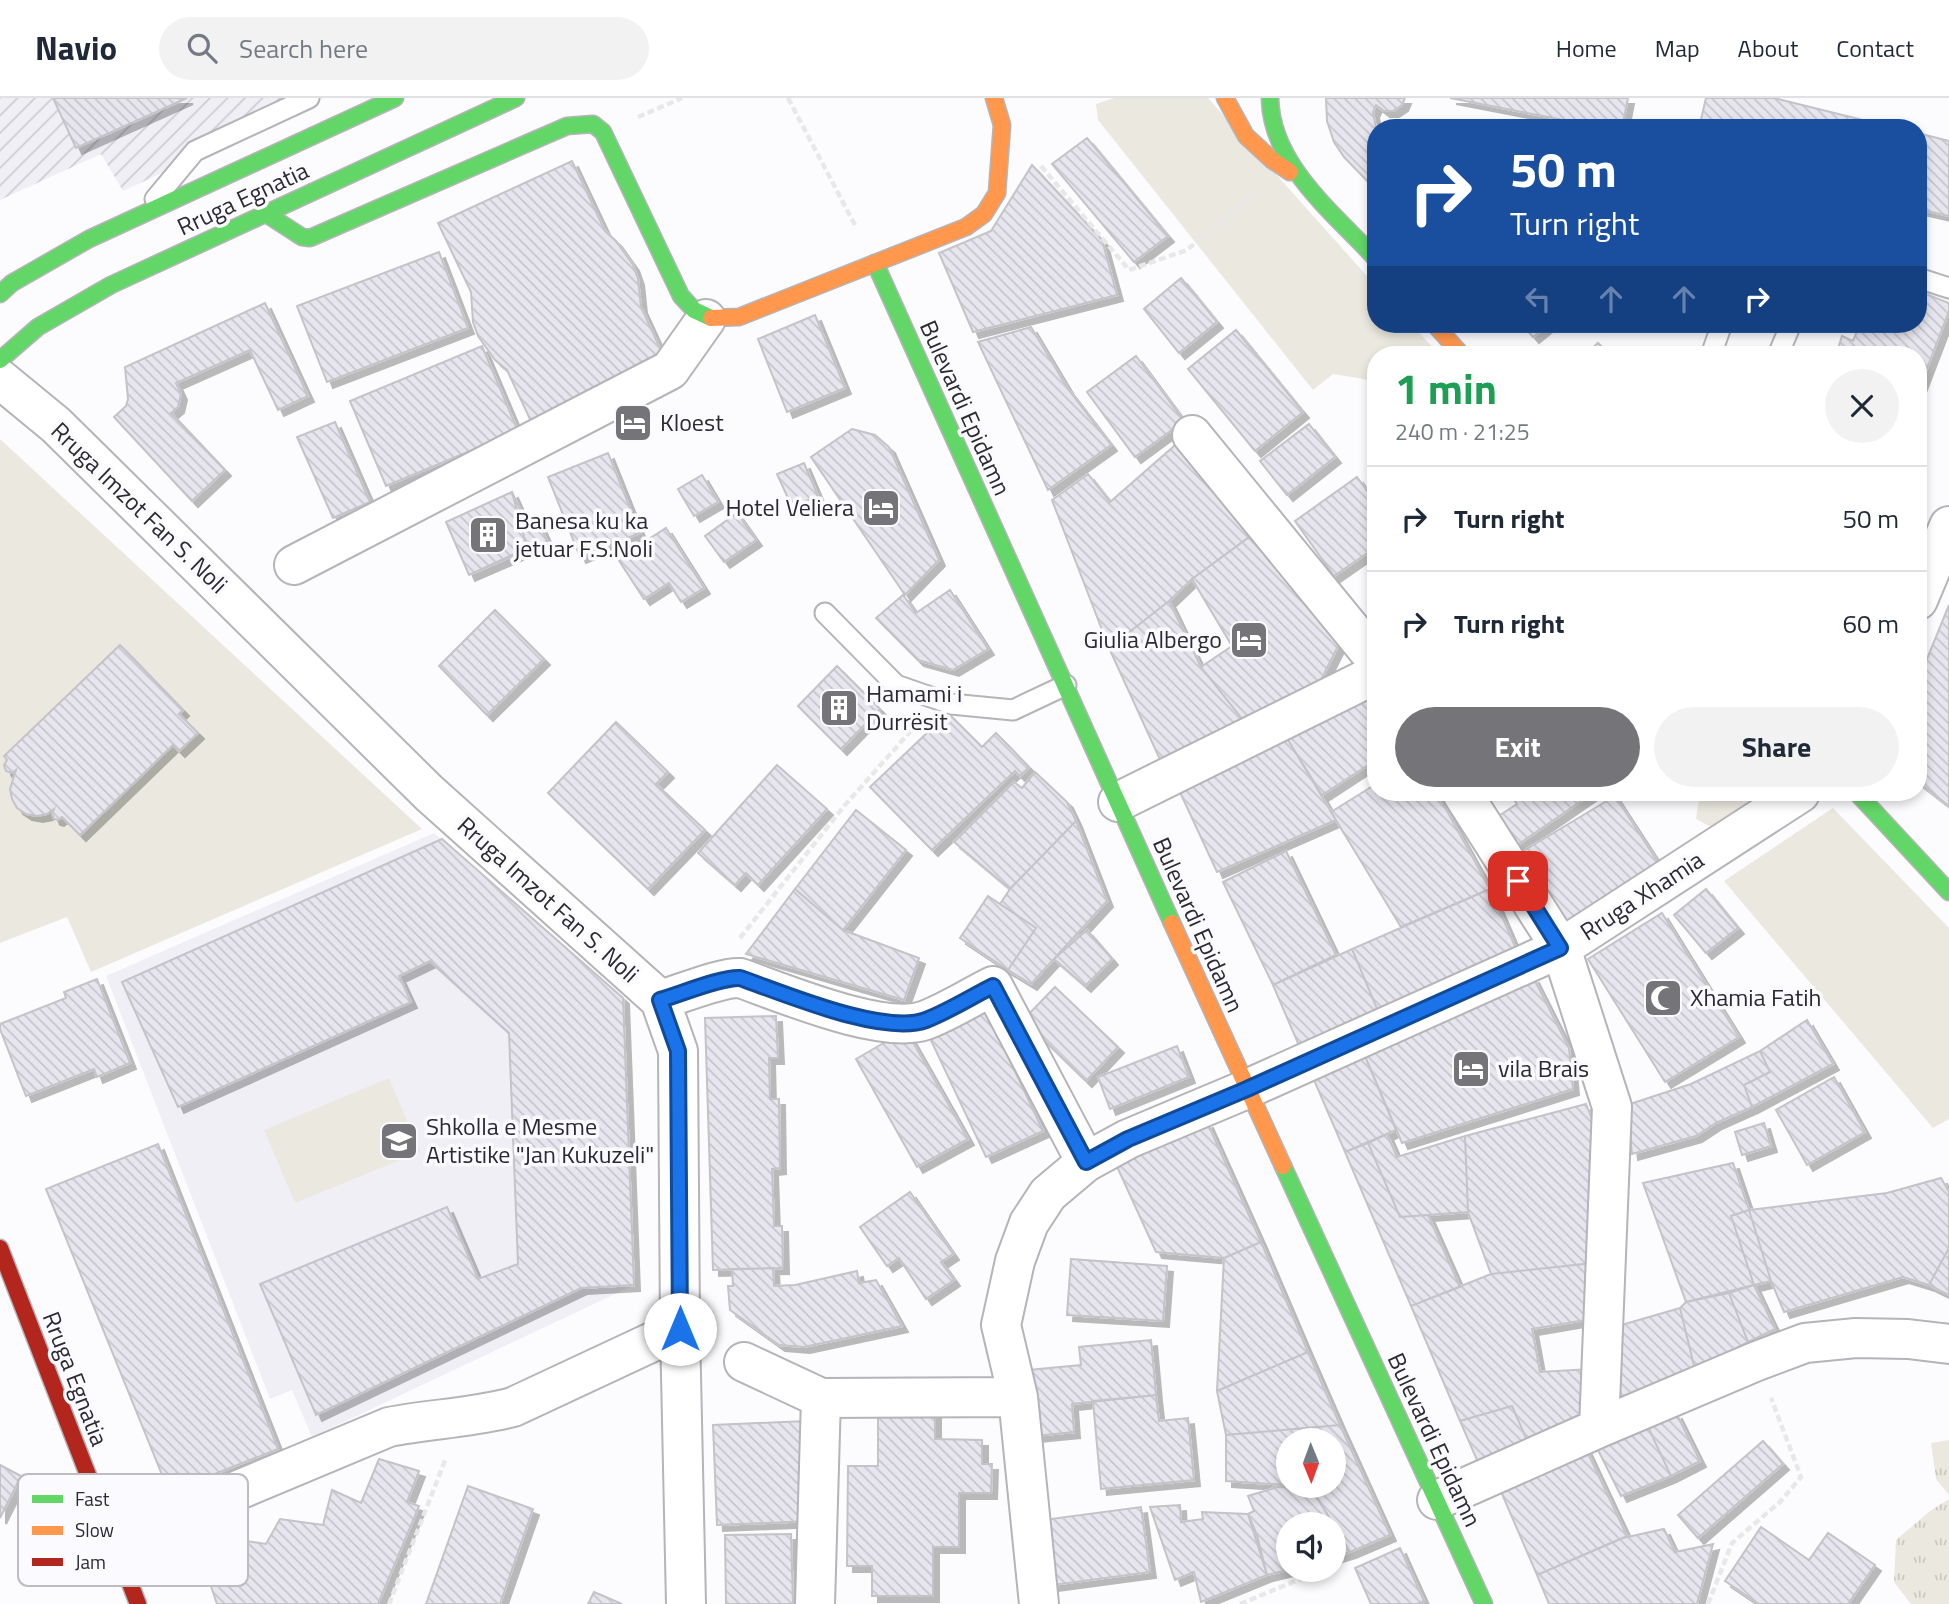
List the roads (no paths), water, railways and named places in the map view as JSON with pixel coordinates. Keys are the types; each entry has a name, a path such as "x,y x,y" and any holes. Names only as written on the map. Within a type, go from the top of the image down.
{"main road":[{"name":"Rruga Egnatia","path":"4,283 89,239 395,98"},
{"name":"Rruga Egnatia","path":"0,360 37,328 70,306 110,285 516,98"},
{"path":"265,213 302,237 310,238 567,126 593,124 603,132 681,296 693,310 706,319 721,320 739,317 966,227 984,214 996,193 1000,173 1002,125 994,98"},
{"path":"1225,98 1246,136 1272,160 1316,193"},
{"path":"1270,98 1275,133 1282,150 1316,193 1367,249"},
{"name":"Bulevardi Epidamn","path":"874,262 1247,1089 1484,1604"},
{"path":"1442,333 1454,346"},
{"path":"1864,801 1949,892"},
{"name":"Rruga Egnatia","path":"0,1248 88,1474"},
{"name":"Rruga Egnatia","path":"131,1586 138,1604"}],"street":[{"path":"293,565 670,370 706,319"},
{"name":"Rruga Imzot Fan S. Noli","path":"0,379 56,425 429,793 660,1000 678,1051 686,1604"},
{"path":"1192,435 1367,649"},
{"path":"1927,579 1949,526"},
{"path":"1118,802 1367,678"},
{"path":"1467,801 1560,948 1612,1107 1599,1428"},
{"name":"Rruga Xhamia","path":"1039,1604 1018,1397 1001,1325 1015,1261 1029,1223 1048,1194 1086,1162 1128,1139 1247,1089 1560,948 1788,801"},
{"path":"660,1000 727,977 740,978 849,1015 886,1022 924,1021 993,986 1086,1162"},
{"path":"248,1486 389,1427 426,1420 483,1415 513,1407 680,1329"},
{"path":"1437,1500 1599,1428 1805,1343 1856,1338 1908,1339 1949,1344"},
{"path":"744,1362 821,1398 1018,1397"},
{"path":"815,1604 821,1398"}],"lane":[{"path":"140,215 195,151 309,98"},
{"path":"1927,281 1949,288"},
{"path":"825,613 896,685 950,704 1013,709 1066,685"}],"place":[{"name":"Kloest","path":"633,423"},
{"name":"Hotel Veliera","path":"881,508"},
{"name":"Banesa ku ka jetuar F.S.Noli","path":"488,535"},
{"name":"Giulia Albergo","path":"1249,640"},
{"name":"Hamami i Durrësit","path":"839,708"},
{"name":"Xhamia Fatih","path":"1663,998"},
{"name":"vila Brais","path":"1471,1069"},
{"name":"Shkolla e Mesme Artistike \"Jan Kukuzeli\"","path":"399,1141"}]}
